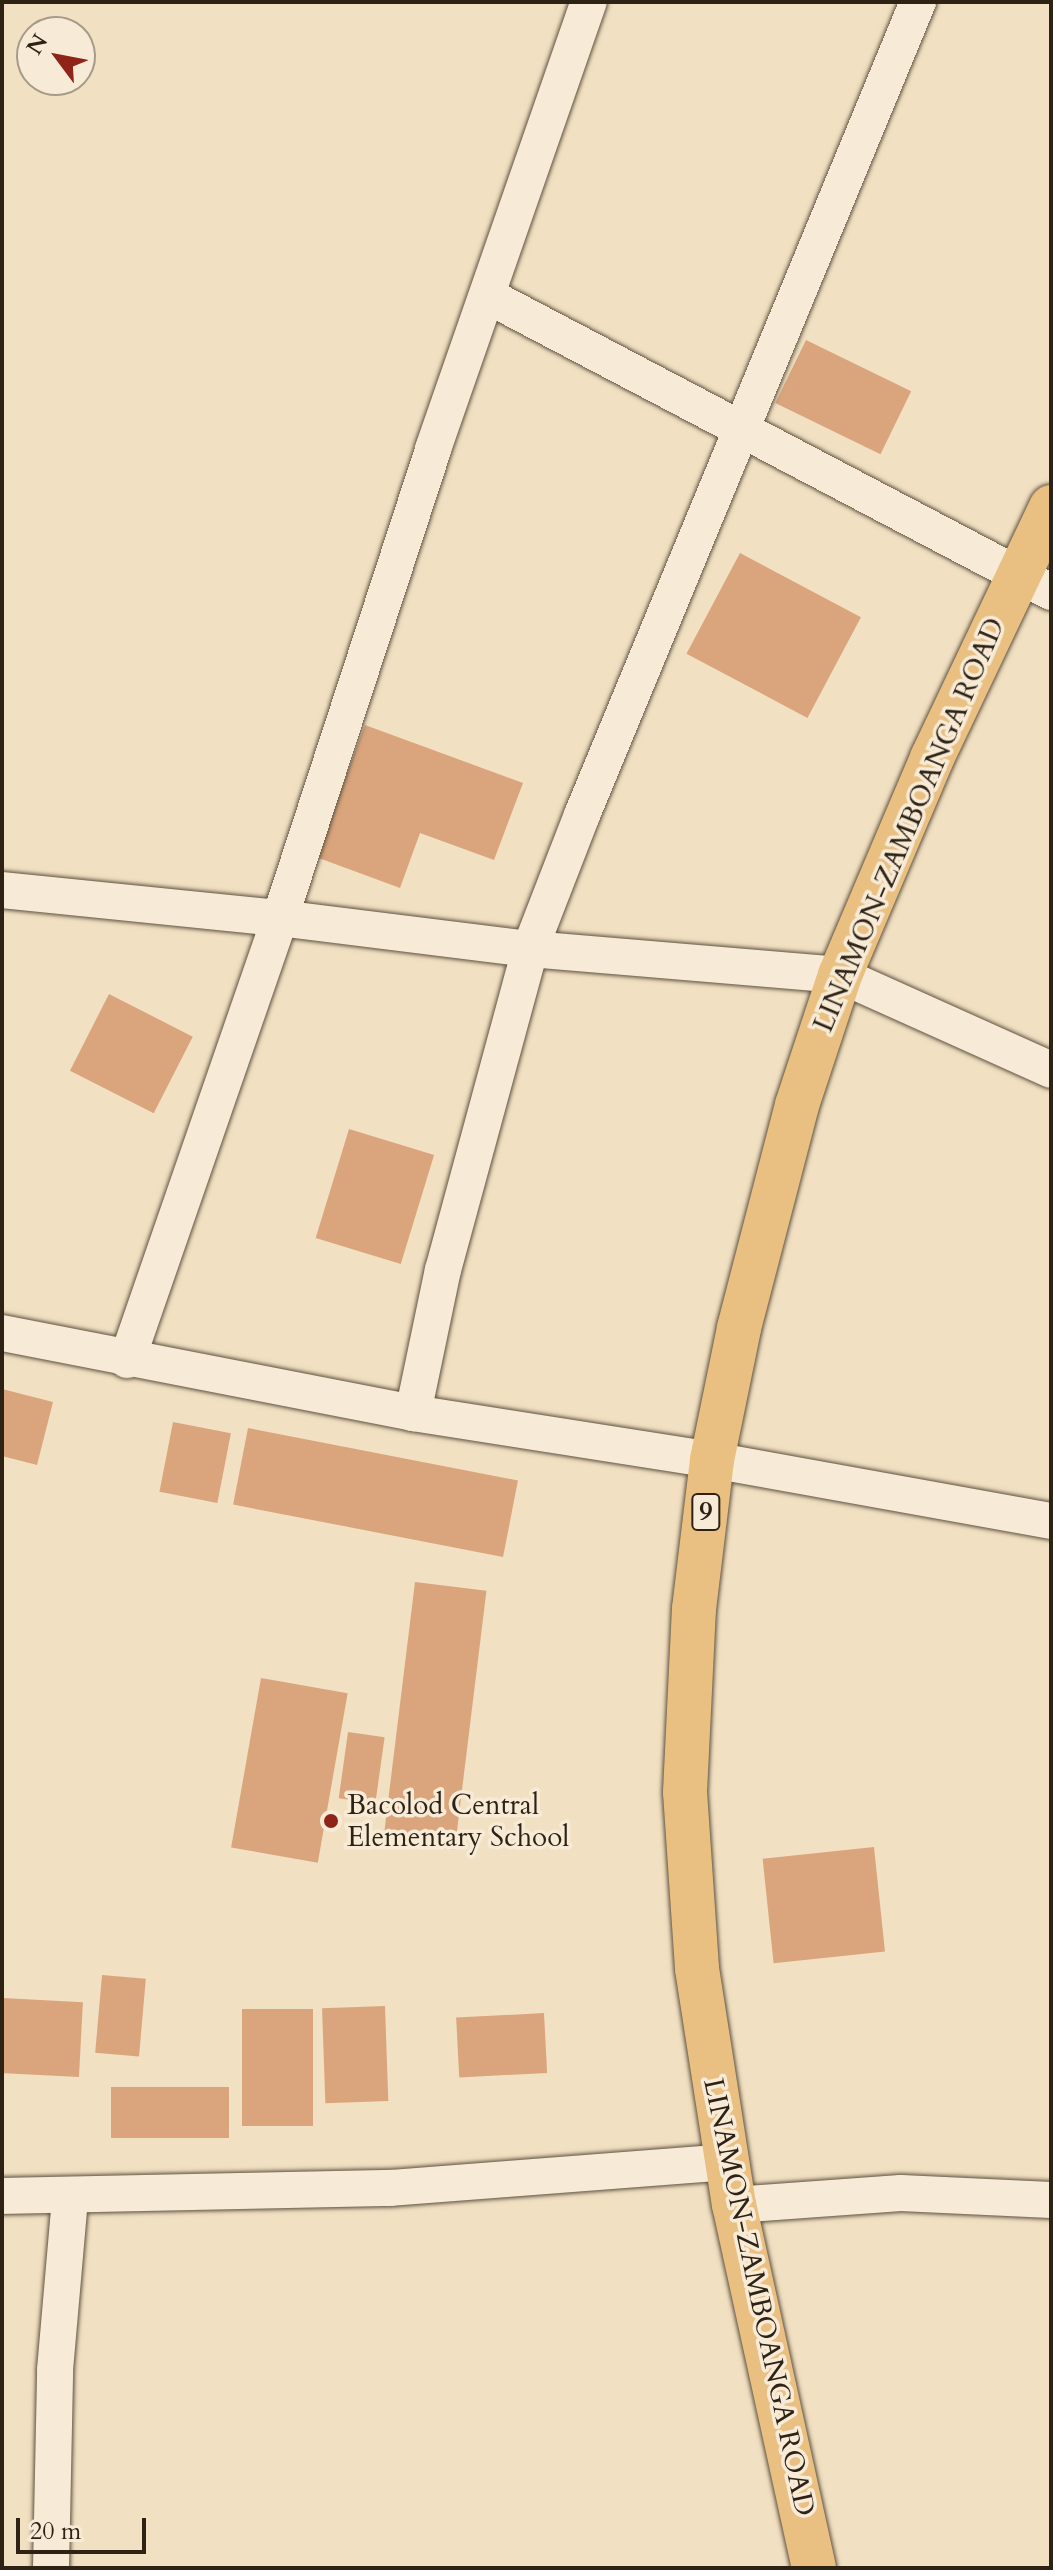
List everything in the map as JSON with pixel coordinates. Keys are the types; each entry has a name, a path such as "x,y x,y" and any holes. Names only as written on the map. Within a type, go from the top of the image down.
{"highway":[{"name":"LINAMON-ZAMBOANGA ROAD","path":"814,2568 734,2205 697,1968 685,1792 694,1609 712,1460 739,1328 793,1120 840,975 932,758 1034,583 1051,507"}],"street":[{"path":"127,1360 280,918 433,449 589,2"},
{"path":"413,1413 443,1270 530,949 582,815 744,431 918,2"},
{"path":"488,296 1034,583"},
{"path":"2,890 280,918 530,949 840,975 1051,1070"},
{"path":"2,1333 127,1360 413,1413 712,1460 1051,1521"},
{"path":"2,2196 70,2197 390,2188 727,2162"},
{"path":"734,2205 901,2193 1051,2200"},
{"path":"51,2568 55,2370 70,2197"}],"building":[{"path":"806,340 911,391 880,454 775,403"},
{"path":"740,553 861,617 807,718 686,654"},
{"path":"365,725 523,783 494,860 420,833 400,888 316,857"},
{"path":"109,994 193,1037 154,1113 70,1071"},
{"path":"349,1129 434,1155 401,1264 316,1238"},
{"path":"2,1389 53,1402 37,1465 2,1456"},
{"path":"173,1422 231,1433 217,1503 159,1492"},
{"path":"248,1428 518,1480 503,1557 233,1505"},
{"path":"415,1582 486,1591 455,1850 383,1841"},
{"path":"261,1678 348,1693 318,1863 231,1847"},
{"path":"348,1732 385,1737 375,1803 339,1798"},
{"path":"874,1847 885,1951 774,1963 763,1859"},
{"path":"102,1975 146,1979 139,2057 95,2053"},
{"path":"3,1998 83,2002 79,2077 2,2073"},
{"path":"385,2006 388,2101 325,2103 322,2008"},
{"path":"242,2009 313,2009 313,2126 242,2126"},
{"path":"544,2013 547,2073 459,2078 456,2018"},
{"path":"111,2087 229,2087 229,2138 111,2138"}],"place":[{"name":"Bacolod Central Elementary School","path":"331,1821"}]}
